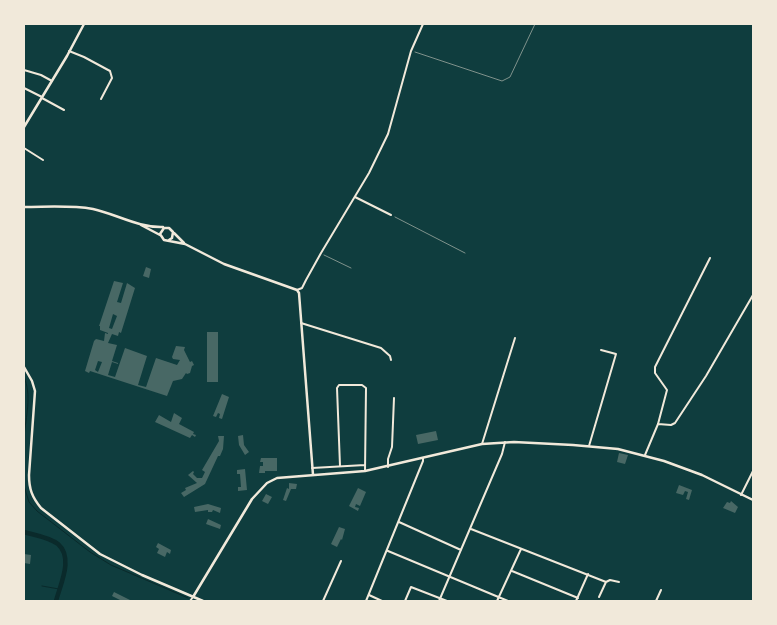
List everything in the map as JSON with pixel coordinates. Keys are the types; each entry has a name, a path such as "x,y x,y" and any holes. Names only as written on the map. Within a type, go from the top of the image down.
{"main road":[{"path":"24,126 84,24"},
{"path":"24,207 73,206 94,209 153,227 170,228 185,244"},
{"path":"135,222 164,240 185,244 224,264 297,290 299,293 313,475"},
{"path":"160,236 161,230 165,227"},
{"path":"169,240 172,238 173,232"},
{"path":"24,367 35,391 29,475 30,487 35,500 42,508 100,554 142,575 203,601"},
{"path":"193,597 252,499 262,487 277,478 365,472 482,444 505,442 618,448 684,467 753,500"}],"street":[{"path":"297,290 302,288 388,134 411,51 423,24"},
{"path":"69,51 110,71 112,78 101,99"},
{"path":"24,70 41,75 52,81"},
{"path":"24,88 64,110"},
{"path":"24,148 43,160"},
{"path":"355,196 391,215"},
{"path":"645,455 658,424 667,390 655,367 710,258"},
{"path":"658,424 674,424 706,376 753,295"},
{"path":"300,323 307,323 381,348 390,356 391,360"},
{"path":"482,444 515,338"},
{"path":"589,446 616,354 601,350"},
{"path":"340,466 338,386 362,385 366,388 365,472"},
{"path":"388,467 388,459 392,447 394,398"},
{"path":"439,600 471,529 502,454 505,442"},
{"path":"366,601 388,551 423,458"},
{"path":"312,468 365,465"},
{"path":"741,494 753,471"},
{"path":"399,522 461,550"},
{"path":"471,529 606,582 610,580 619,582"},
{"path":"497,601 522,549"},
{"path":"388,551 508,601"},
{"path":"323,601 342,561"},
{"path":"512,571 578,598"},
{"path":"576,601 588,574"},
{"path":"599,597 606,582"},
{"path":"405,601 411,587 439,600 447,601"},
{"path":"656,601 661,590"},
{"path":"368,595 382,601"},
{"path":"190,601 193,597"}],"path":[{"path":"411,51 502,81 510,77 535,24"},
{"path":"391,215 465,253"},
{"path":"321,253 351,268"}],"building":[{"path":"146,267 151,269 149,278 143,276"},
{"path":"114,281 123,283 117,302 121,303 127,283 135,288 121,333 119,332 118,336 112,334 108,343 117,345 112,361 118,364 112,362 108,375 115,377 125,348 147,356 138,385 146,387 156,358 177,365 180,360 173,359 172,357 176,346 185,347 184,350 190,362 192,361 194,365 190,373 186,373 182,379 173,381 167,396 90,371 89,373 85,371 94,341 96,339 104,341 105,333 108,334 100,330 99,326","holes":["113,314 117,316 112,329 109,328","98,361 102,362 98,372 95,370"]},
{"path":"207,332 218,332 218,382 207,382"},
{"path":"222,394 229,397 222,419 219,418 220,414 218,413 216,417 213,416"},
{"path":"174,413 182,418 179,424 194,432 195,437 192,435 190,438 155,422 159,415 171,422"},
{"path":"436,431 438,440 418,444 416,435"},
{"path":"243,435 244,445 249,452 245,455 239,445 238,436"},
{"path":"218,436 224,436 223,449 205,484 184,497 181,493 186,490 185,488 197,483 188,475 193,471 197,478 202,478 205,472 202,470 219,441"},
{"path":"619,453 628,455 625,464 617,462"},
{"path":"261,458 277,458 277,471 259,473 260,466 263,466 263,462 260,462"},
{"path":"245,469 247,490 238,491 238,487 241,487 240,474 237,474 237,470"},
{"path":"289,483 297,484 296,489 291,489 286,501 283,500 287,488 289,489"},
{"path":"679,485 692,490 689,500 686,499 688,492 685,491 683,495 676,493"},
{"path":"358,488 366,492 360,506 356,504 355,507 359,508 358,511 349,506"},
{"path":"266,494 272,497 268,504 262,501"},
{"path":"731,501 738,507 735,513 723,508 727,502 730,503"},
{"path":"208,504 221,508 220,513 213,510 212,512 208,512 208,510 195,512 194,507"},
{"path":"208,519 221,525 220,529 206,524"},
{"path":"339,527 345,529 342,540 337,547 331,544"},
{"path":"158,543 171,550 170,554 167,552 165,557 157,553 159,549 156,547"},
{"path":"24,554 31,555 30,564 24,563"},
{"path":"114,592 132,601 122,601 112,596"}],"waterway":[{"path":"24,377 28,391 24,436"},
{"path":"24,479 29,502 37,511 90,552 111,565 188,598"},
{"path":"24,532 50,540 58,544 63,550 65,557 63,580 56,601"},
{"path":"42,586 59,589"}]}
